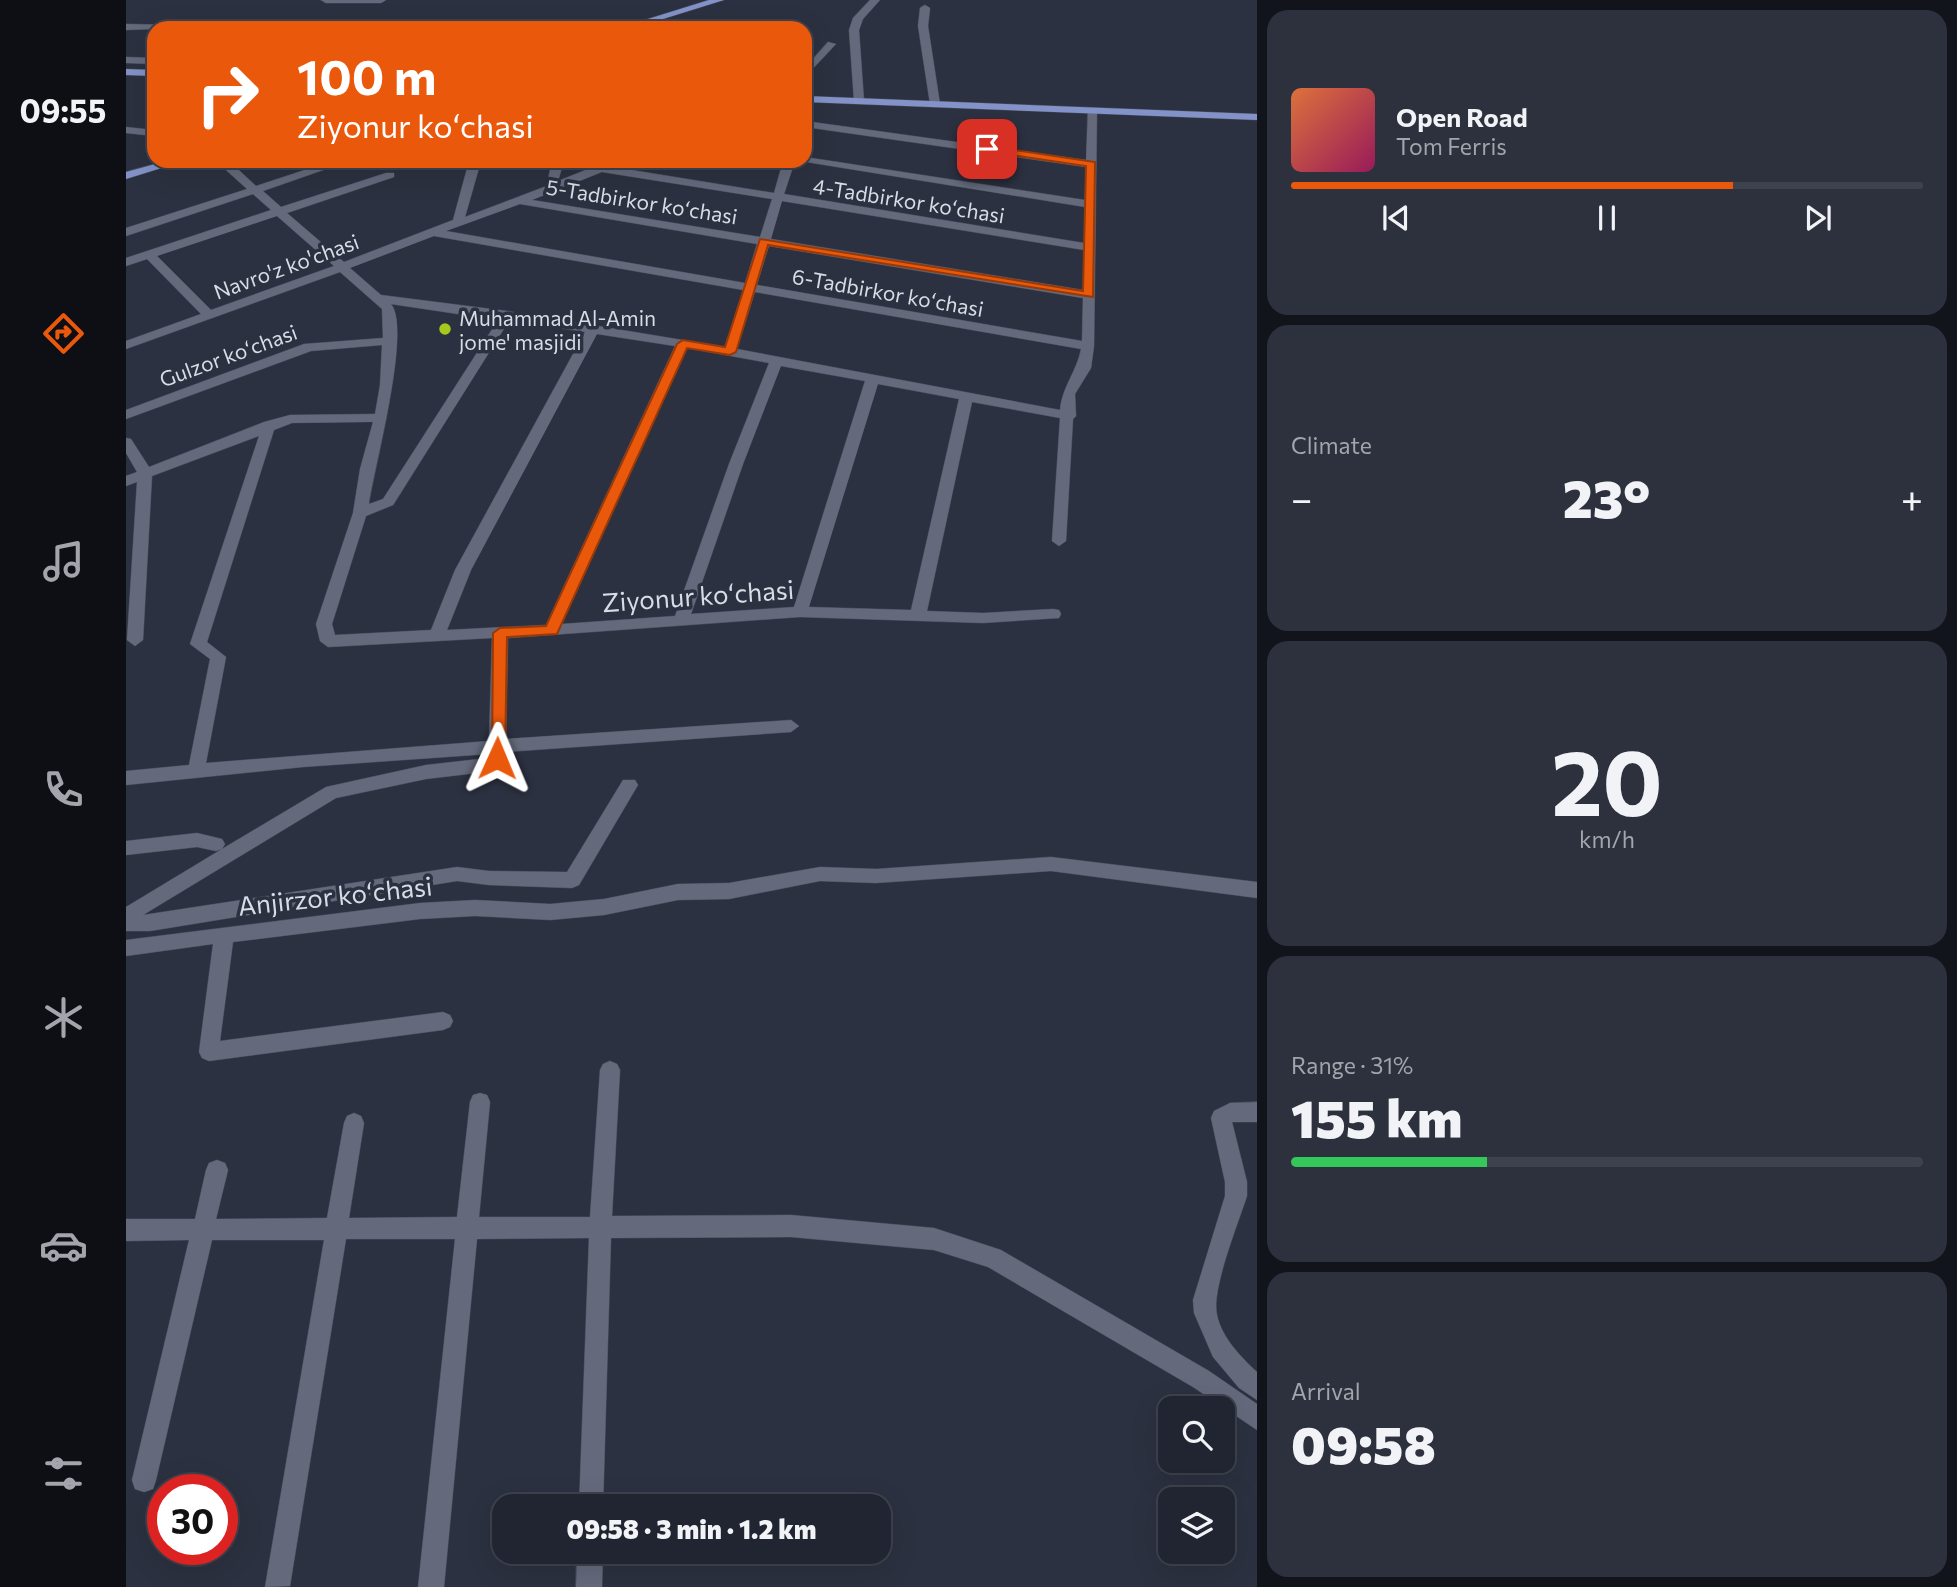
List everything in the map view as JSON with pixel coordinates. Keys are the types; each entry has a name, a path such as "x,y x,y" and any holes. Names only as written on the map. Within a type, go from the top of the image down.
{"main road":[{"path":"648,21 719,0"},
{"path":"126,72 147,73"},
{"path":"812,99 1257,117"},
{"path":"126,176 154,168"}],"street":[{"path":"326,0 381,0"},
{"path":"859,101 853,30 858,18 875,0"},
{"path":"925,8 923,26 934,104"},
{"path":"126,27 147,27"},
{"path":"812,66 831,44"},
{"path":"126,61 147,61"},
{"path":"1059,541 1069,416 1068,394 1084,368 1088,346 1092,111"},
{"path":"812,125 1091,164"},
{"path":"126,130 147,132"},
{"path":"812,161 1090,204"},
{"path":"230,168 376,298 507,315 777,360 1069,416"},
{"path":"126,232 322,168"},
{"path":"458,222 473,168"},
{"path":"554,179 556,168"},
{"name":"Navro'z ko'chasi","path":"126,345 520,201 600,168"},
{"name":"4-Tadbirkor koʻchasi","path":"600,168 1089,247"},
{"path":"730,352 787,168"},
{"path":"126,262 390,175"},
{"name":"5-Tadbirkor koʻchasi","path":"520,201 1089,295"},
{"name":"6-Tadbirkor koʻchasi","path":"434,232 1088,346"},
{"path":"149,254 209,315"},
{"name":"Ziyonur koʻchasi","path":"376,298 388,308 390,314 387,385 367,469 360,513 324,624 328,641 551,630 800,612 983,618 1053,614"},
{"path":"360,513 388,502 507,315"},
{"path":"436,636 463,570 593,329"},
{"name":"Gulzor koʻchasi","path":"126,415 309,347 388,341"},
{"path":"551,630 683,344"},
{"path":"682,619 736,464 777,360"},
{"path":"800,612 873,377"},
{"path":"918,614 967,395"},
{"path":"126,481 269,425 307,418 381,418"},
{"path":"196,771 218,657 198,644 269,425"},
{"path":"126,442 145,473 135,640"},
{"path":"126,916 332,792 426,772 494,764 497,758 500,633"},
{"path":"126,778 497,745 646,738 791,726"},
{"path":"126,923 150,923 457,874 513,880 572,880 629,785"},
{"path":"126,848 197,840 216,844"},
{"name":"Anjirzor koʻchasi","path":"126,948 420,911 475,908 550,912 604,907 677,892 729,891 820,874 876,876 1051,864 1257,890"},
{"path":"224,934 209,1052 443,1021"},
{"path":"592,1494 600,1227 610,1070"},
{"path":"431,1587 480,1102"},
{"path":"1257,1112 1230,1113 1221,1118 1236,1182 1236,1196 1204,1300 1204,1317 1216,1342 1257,1388"},
{"path":"277,1586 354,1122"},
{"path":"144,1480 217,1170"},
{"path":"126,1230 791,1226 934,1239 993,1258 1071,1301 1201,1380 1257,1418"},
{"path":"589,1587 590,1564"}],"place":[{"name":"Muhammad Al-Amin jome' masjidi","path":"445,329"}],"route":[{"path":"497,758 500,633 551,630 683,344 730,352 763,241 1089,295 1091,164 987,149"}]}
